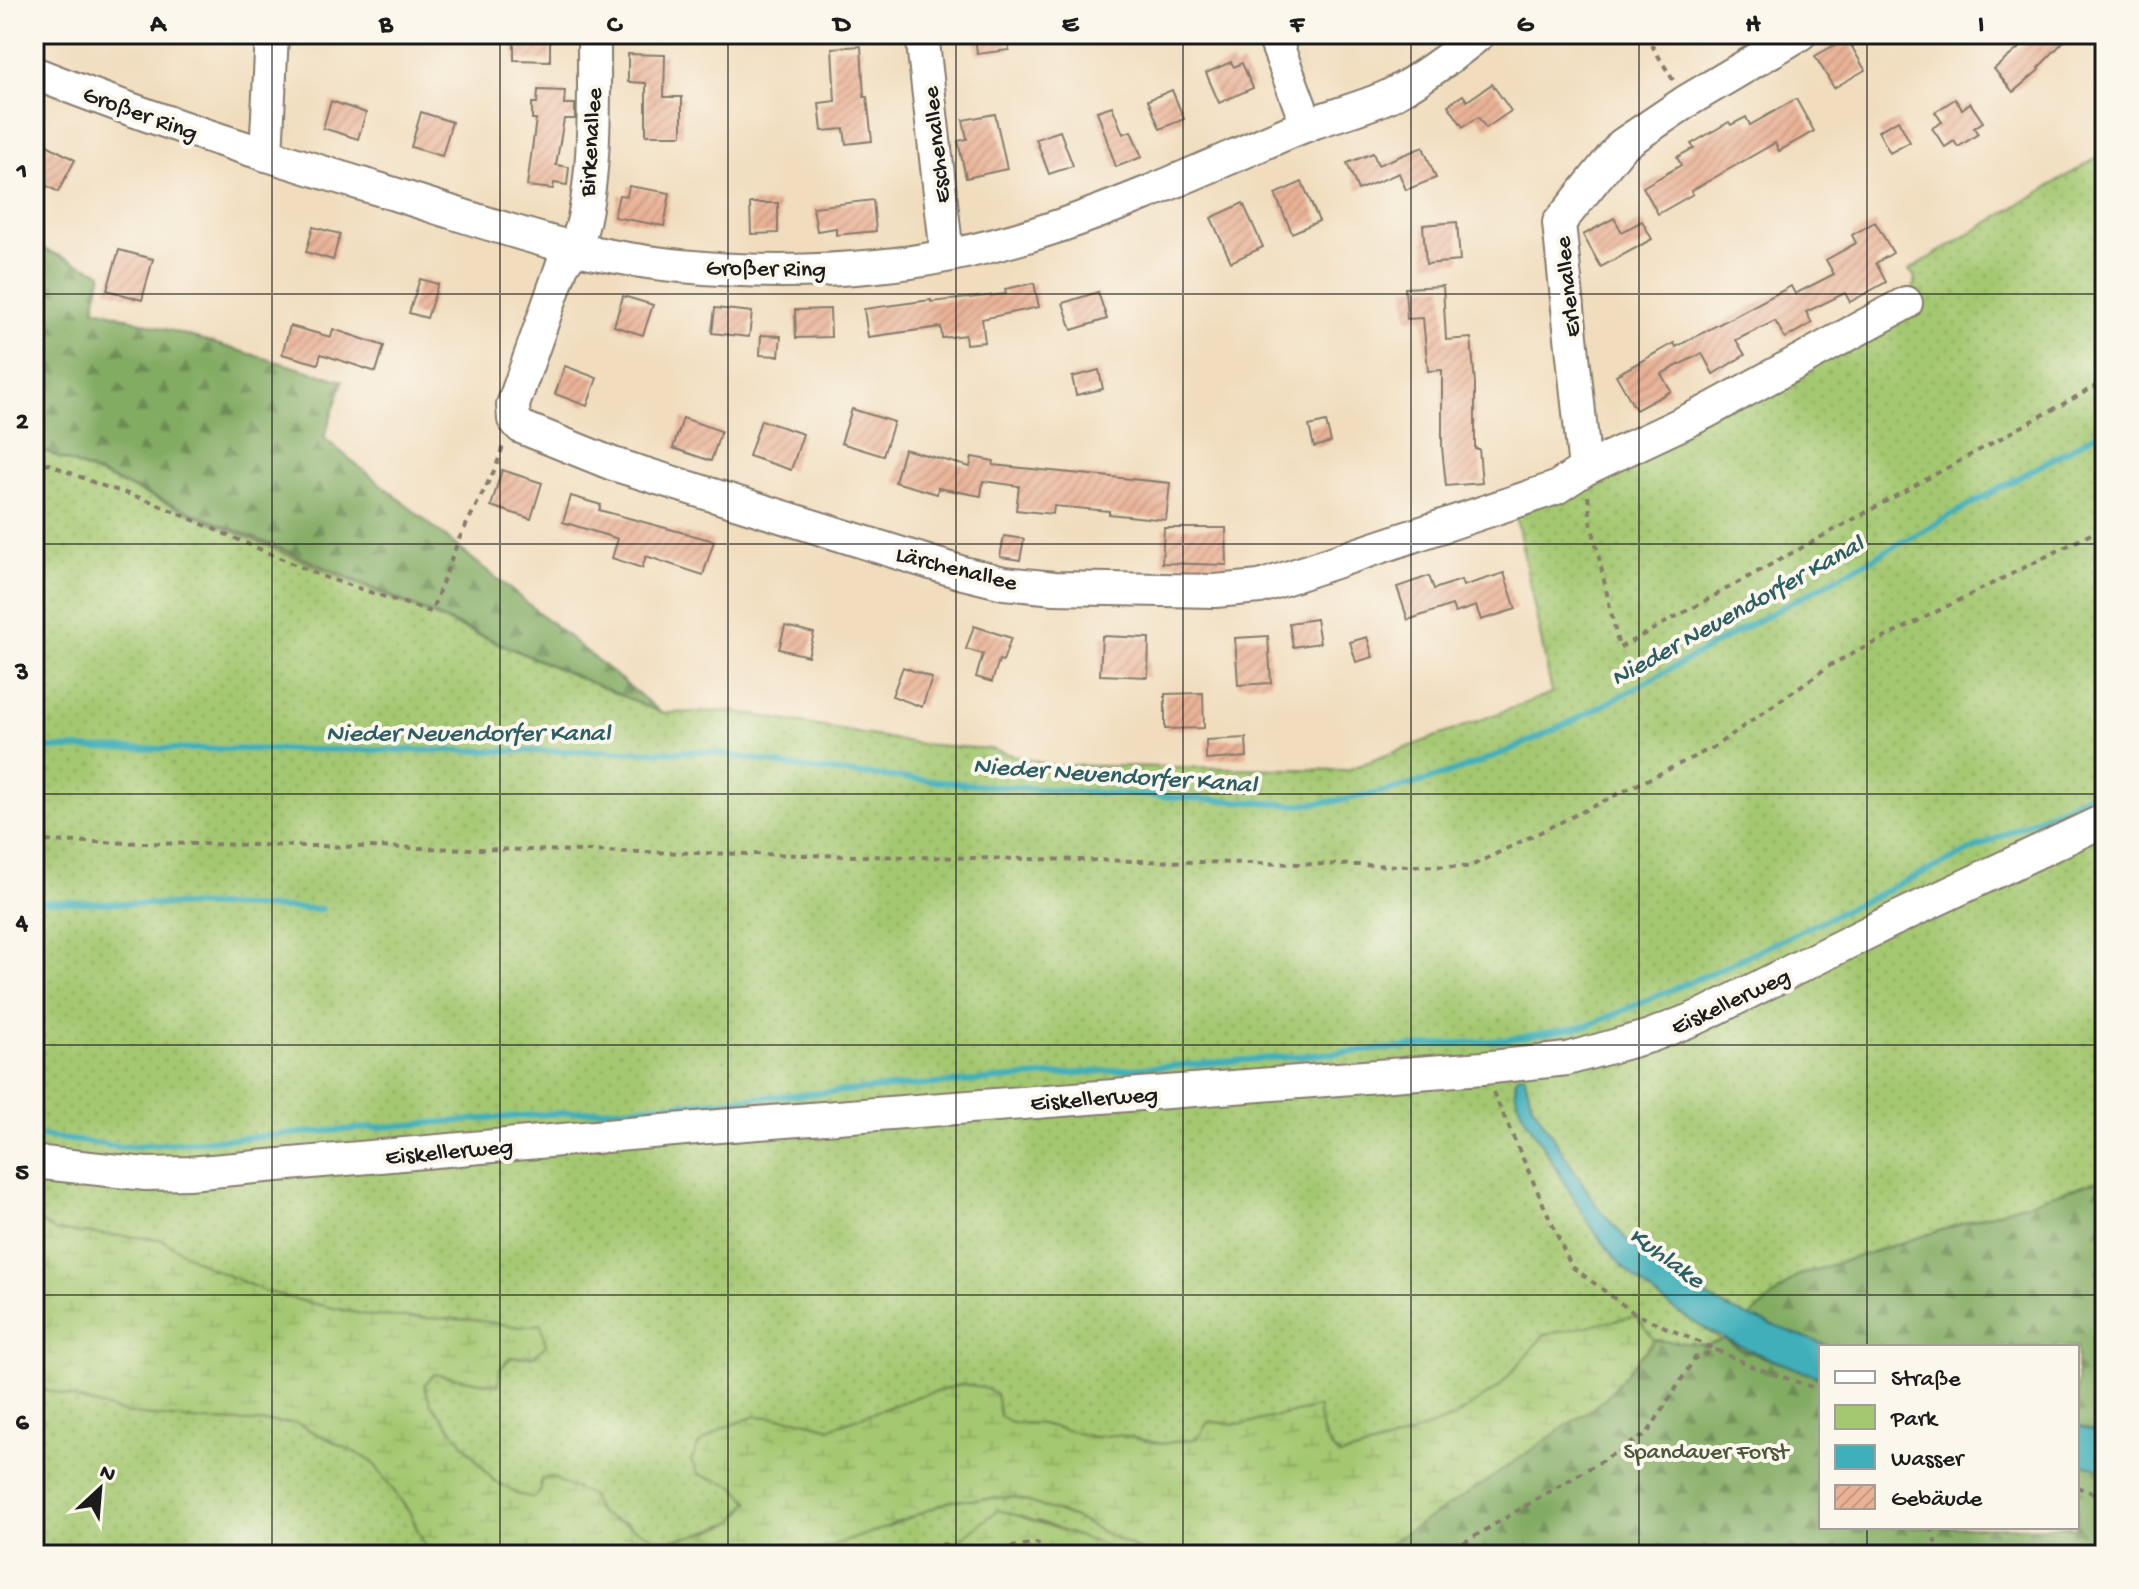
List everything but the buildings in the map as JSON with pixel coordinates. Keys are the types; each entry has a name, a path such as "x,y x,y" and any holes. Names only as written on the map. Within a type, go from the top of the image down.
{"street":[{"path":"266,155 272,34"},
{"name":"Birkenallee","path":"574,248 582,228 590,175 594,34"},
{"name":"Eschenallee","path":"922,34 947,255"},
{"path":"1273,34 1307,125"},
{"name":"Großer Ring","path":"34,73 125,108 266,155 574,248 722,269 878,266 1028,238 1112,209 1307,125 1387,97 1438,67 1479,34"},
{"name":"Erlenallee","path":"1585,469 1559,223 1622,145 1687,101 1800,34"},
{"path":"514,419 513,405 562,266 574,248"},
{"name":"Lärchenallee","path":"514,419 521,427 541,437 613,464 911,558 1004,583 1055,588 1215,591 1260,587 1556,488 1585,469 1706,412 1906,303"},
{"name":"Eiskellerweg","path":"34,1162 146,1174 189,1173 719,1126 1567,1059 1650,1036 1701,1016 1893,920 2105,820"}],"path":[{"path":"1645,34 1687,101"},
{"path":"1585,469 1591,522 1619,648 2105,381"},
{"path":"34,458 150,501 321,576 431,612 459,539 496,467 514,419"},
{"path":"34,841 1469,867 1714,747 1832,664 2105,527"},
{"path":"1483,1068 1571,1266 1634,1313 1756,1368 1819,1389"},
{"path":"1443,1555 1647,1434 1695,1358 1717,1350"},
{"path":"2079,1488 2105,1498"},
{"path":"1931,1529 1940,1555"},
{"path":"920,1555 944,1544 966,1554 1037,1543 1051,1555"}],"green space":[{"path":"2105,153 2105,1178 1797,1276 1749,1318 1707,1298 1629,1242 1599,1209 1532,1104 1524,1074 1526,1119 1574,1199 1638,1279 1679,1313 1723,1341 1707,1345 1654,1340 1648,1331 1544,1335 1505,1381 1464,1412 1424,1430 1340,1456 1324,1434 1318,1407 1244,1424 1208,1422 1198,1438 1162,1444 1118,1435 1093,1437 1041,1424 1011,1423 1000,1417 919,1396 831,1428 795,1419 698,1474 735,1486 749,1501 734,1521 694,1536 665,1540 644,1535 625,1523 605,1519 576,1488 541,1490 535,1499 517,1494 492,1479 431,1404 424,1385 434,1374 499,1385 500,1369 510,1358 535,1356 541,1324 520,1327 474,1320 371,1316 264,1291 210,1268 160,1239 55,1231 34,1218 34,447 662,713 732,711 921,744 990,749 1050,765 1347,770 1552,693 1516,516 1911,307 1915,277 1909,270"},
{"path":"34,245 102,273 94,308 343,381 324,438 662,713 303,558 34,447"},
{"path":"2105,1178 2105,1435 2079,1427 2079,1345 1825,1345 1749,1318 1797,1276"},
{"path":"34,1218 55,1231 160,1239 210,1268 264,1291 371,1316 474,1320 520,1327 541,1324 546,1345 535,1356 510,1358 500,1369 499,1385 434,1374 424,1385 431,1404 492,1479 517,1494 535,1498 541,1490 541,1479 553,1477 592,1496 600,1514 661,1539 677,1539 709,1531 734,1521 740,1514 749,1501 735,1486 698,1474 691,1461 699,1444 723,1428 756,1416 795,1419 831,1428 919,1396 963,1384 982,1387 996,1394 1000,1416 1011,1423 1041,1424 1093,1437 1118,1435 1162,1444 1198,1438 1208,1422 1244,1424 1319,1407 1324,1434 1340,1456 1387,1443 1453,1418 1499,1387 1544,1335 1636,1316 1654,1340 1605,1399 1479,1486 1371,1555 1149,1555 1073,1517 1014,1497 950,1501 879,1530 803,1555 429,1555 410,1513 372,1461 296,1423 204,1421 124,1413 34,1386"},
{"name":"Spandauer Forst","path":"1724,1339 1741,1349 1819,1377 1819,1529 2079,1529 2079,1463 2105,1470 2105,1555 1371,1555 1479,1486 1605,1399 1654,1340 1707,1345"},
{"path":"34,1386 124,1413 204,1421 296,1423 372,1461 410,1513 429,1555 34,1555"},
{"path":"1014,1497 1073,1517 1149,1555 1132,1555 1074,1537 1039,1521 963,1537 933,1555 804,1555 879,1530 950,1501"},
{"path":"998,1510 1032,1520 1132,1555 933,1555"}],"water":[{"path":"1524,1074 1532,1104 1599,1209 1629,1242 1695,1290 1729,1309 1826,1345 1819,1345 1819,1377 1712,1332 1662,1301 1639,1282 1617,1260 1588,1221 1524,1116 1516,1096 1517,1076"},
{"path":"2079,1427 2105,1435 2105,1470 2079,1463"}],"waterway":[{"name":"Nieder Neuendorfer Kanal","path":"34,748 711,752 808,769 976,785 1297,805 1358,797 1417,783 1474,764 1584,715 2105,429"},
{"path":"34,1135 122,1147 1503,1040 1587,1026 1720,969 2105,787"},
{"path":"34,901 322,909"}],"water label":[{"name":"Kuhlake","path":"1668,1256"}]}
